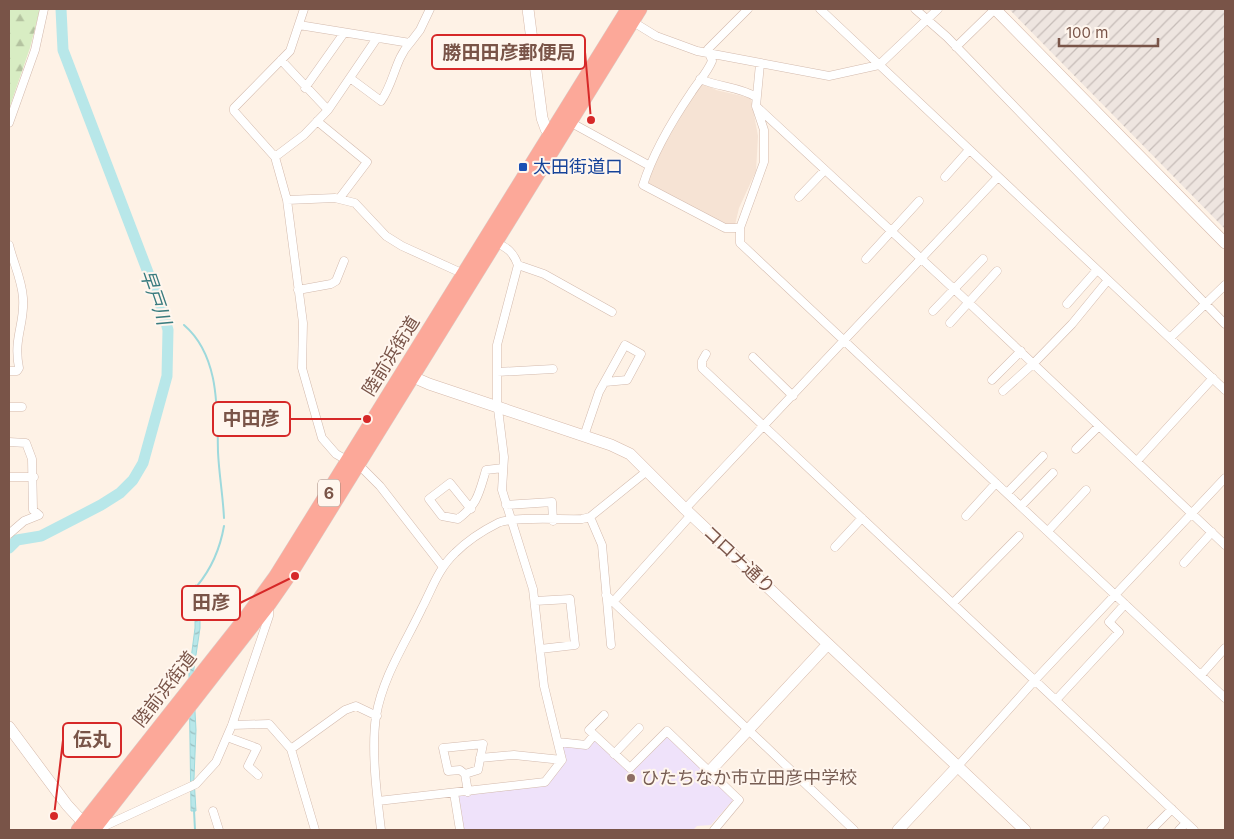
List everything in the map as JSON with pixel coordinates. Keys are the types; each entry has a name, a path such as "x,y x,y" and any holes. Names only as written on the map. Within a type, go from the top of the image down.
{"highway":[{"name":"陸前浜街道","path":"88,829 265,601 352,464 628,16 640,9"},
{"name":"陸前浜街道","path":"468,276 496,242 554,137"}],"street":[{"path":"9,123 35,50 44,9"},
{"path":"304,9 293,45 234,108 250,130 275,157 287,200 292,222 293,260 303,322 302,368 318,429 330,449 364,470 380,486 443,567"},
{"path":"350,78 381,101 389,90 402,51 420,30 430,9"},
{"path":"528,9 542,118 554,137"},
{"path":"740,228 725,228 643,186 650,166 690,93 709,67 711,55 708,49 748,9"},
{"path":"820,9 1225,390"},
{"path":"915,9 956,47 1225,324"},
{"path":"628,16 656,36 711,55 829,76 880,65 938,9"},
{"path":"956,47 995,9 1225,243"},
{"path":"299,25 410,43"},
{"path":"305,88 344,33"},
{"path":"275,157 304,135 328,110 377,38"},
{"path":"281,60 305,88 328,110"},
{"path":"760,64 756,106 764,130 764,162 740,228 740,243 1225,698"},
{"path":"700,79 711,84 749,92 756,97"},
{"path":"756,106 922,258 1225,545"},
{"path":"318,120 366,162 339,199"},
{"path":"565,120 650,166"},
{"path":"944,177 969,150"},
{"path":"799,197 825,170"},
{"path":"613,602 688,512 764,426 998,177"},
{"path":"287,200 316,197 339,199 355,203 386,236 402,246 468,276"},
{"path":"866,259 919,201"},
{"path":"496,242 510,249 518,266 497,345 503,468 502,490 528,572 535,601 548,708 562,760"},
{"path":"9,245 11,260 23,298 22,317 16,341 20,368 17,371 9,371"},
{"path":"933,311 983,259"},
{"path":"298,290 331,284 336,281 344,261"},
{"path":"518,266 544,274 612,312"},
{"path":"1066,304 1097,270"},
{"path":"950,322 997,271"},
{"path":"1002,391 1034,363 1072,324 1108,280"},
{"path":"1170,338 1225,285"},
{"path":"584,436 605,382 625,345 641,354 626,380 605,382"},
{"path":"992,380 1021,351"},
{"path":"706,354 702,361 702,368 1194,830"},
{"path":"753,357 793,396"},
{"path":"497,372 553,369"},
{"name":"コロナ通り","path":"407,375 499,409 584,436 630,454 688,512 1025,830"},
{"path":"1137,461 1212,378"},
{"path":"9,407 22,407"},
{"path":"1076,449 1099,426"},
{"path":"9,442 26,442 32,459 34,477 32,510 39,515 24,520 9,534"},
{"path":"1007,493 1043,456"},
{"path":"471,508 450,483 429,499 442,516 458,519 471,508 476,502 486,470 503,468"},
{"path":"381,830 378,801 376,716 391,668 422,608 434,580 443,567 460,548 500,522 511,520 553,521 590,517 647,471"},
{"path":"1021,506 1052,473"},
{"path":"9,477 34,477"},
{"path":"898,830 1035,680 1225,478"},
{"path":"966,516 996,483"},
{"path":"1048,531 1086,490"},
{"path":"506,505 552,502 553,521"},
{"path":"590,517 602,545 611,646"},
{"path":"835,547 862,518"},
{"path":"1184,564 1212,532"},
{"path":"953,603 1019,536"},
{"path":"606,595 848,828"},
{"path":"535,601 570,599 575,645 540,649"},
{"path":"9,727 88,829 196,784 216,762 232,726 269,616 265,601"},
{"path":"1056,700 1119,632 1109,622 1125,604"},
{"path":"709,772 828,644"},
{"path":"1201,675 1225,648"},
{"path":"292,748 346,710 356,706 376,716"},
{"path":"604,715 589,730 630,768 667,731 739,800 714,830"},
{"path":"232,726 269,724 292,748 315,830"},
{"path":"614,754 639,728"},
{"path":"558,742 586,745 594,735"},
{"path":"227,737 257,748 248,766 258,775"},
{"path":"466,774 478,770 483,744 443,748 448,771 460,770 466,774 468,792"},
{"path":"480,758 514,755 562,760"},
{"path":"378,801 545,782 562,760"},
{"path":"454,793 460,830"},
{"path":"1151,830 1172,809"},
{"path":"213,812 219,830"},
{"path":"1096,830 1105,820"},
{"path":"1179,830 1186,823"}],"shaded area":[{"path":"1009,9 1225,9 1225,229"},
{"path":"702,82 716,90 751,98 758,136 756,171 739,208 735,225 730,226 646,182 651,166"},
{"name":"ひたちなか市立田彦中学校","path":"667,734 734,799 711,825 697,826 693,830 461,830 456,795 546,784 563,762 562,744 597,740 630,772"}],"green space":[{"path":"9,9 40,9 30,48 9,109"}],"water":[{"path":"195,585 200,586 200,628 193,675 196,730 194,778 196,811 191,811 189,674 195,628"}],"waterway":[{"name":"早戸川","path":"9,548 17,540 41,536 101,505 120,493 133,480 143,463 167,376 168,330 162,309 63,50 61,9"},
{"path":"184,325 196,338 204,352 214,384 224,518"},
{"path":"197,586 215,558 224,526"},
{"path":"194,810 195,830"}],"place":[{"name":"勝田田彦郵便局","path":"591,120"},
{"name":"太田街道口","path":"523,167"},
{"name":"中田彦","path":"367,419"},
{"name":"田彦","path":"295,576"},
{"name":"ひたちなか市立田彦中学校","path":"631,778"},
{"name":"伝丸","path":"54,816"}]}
